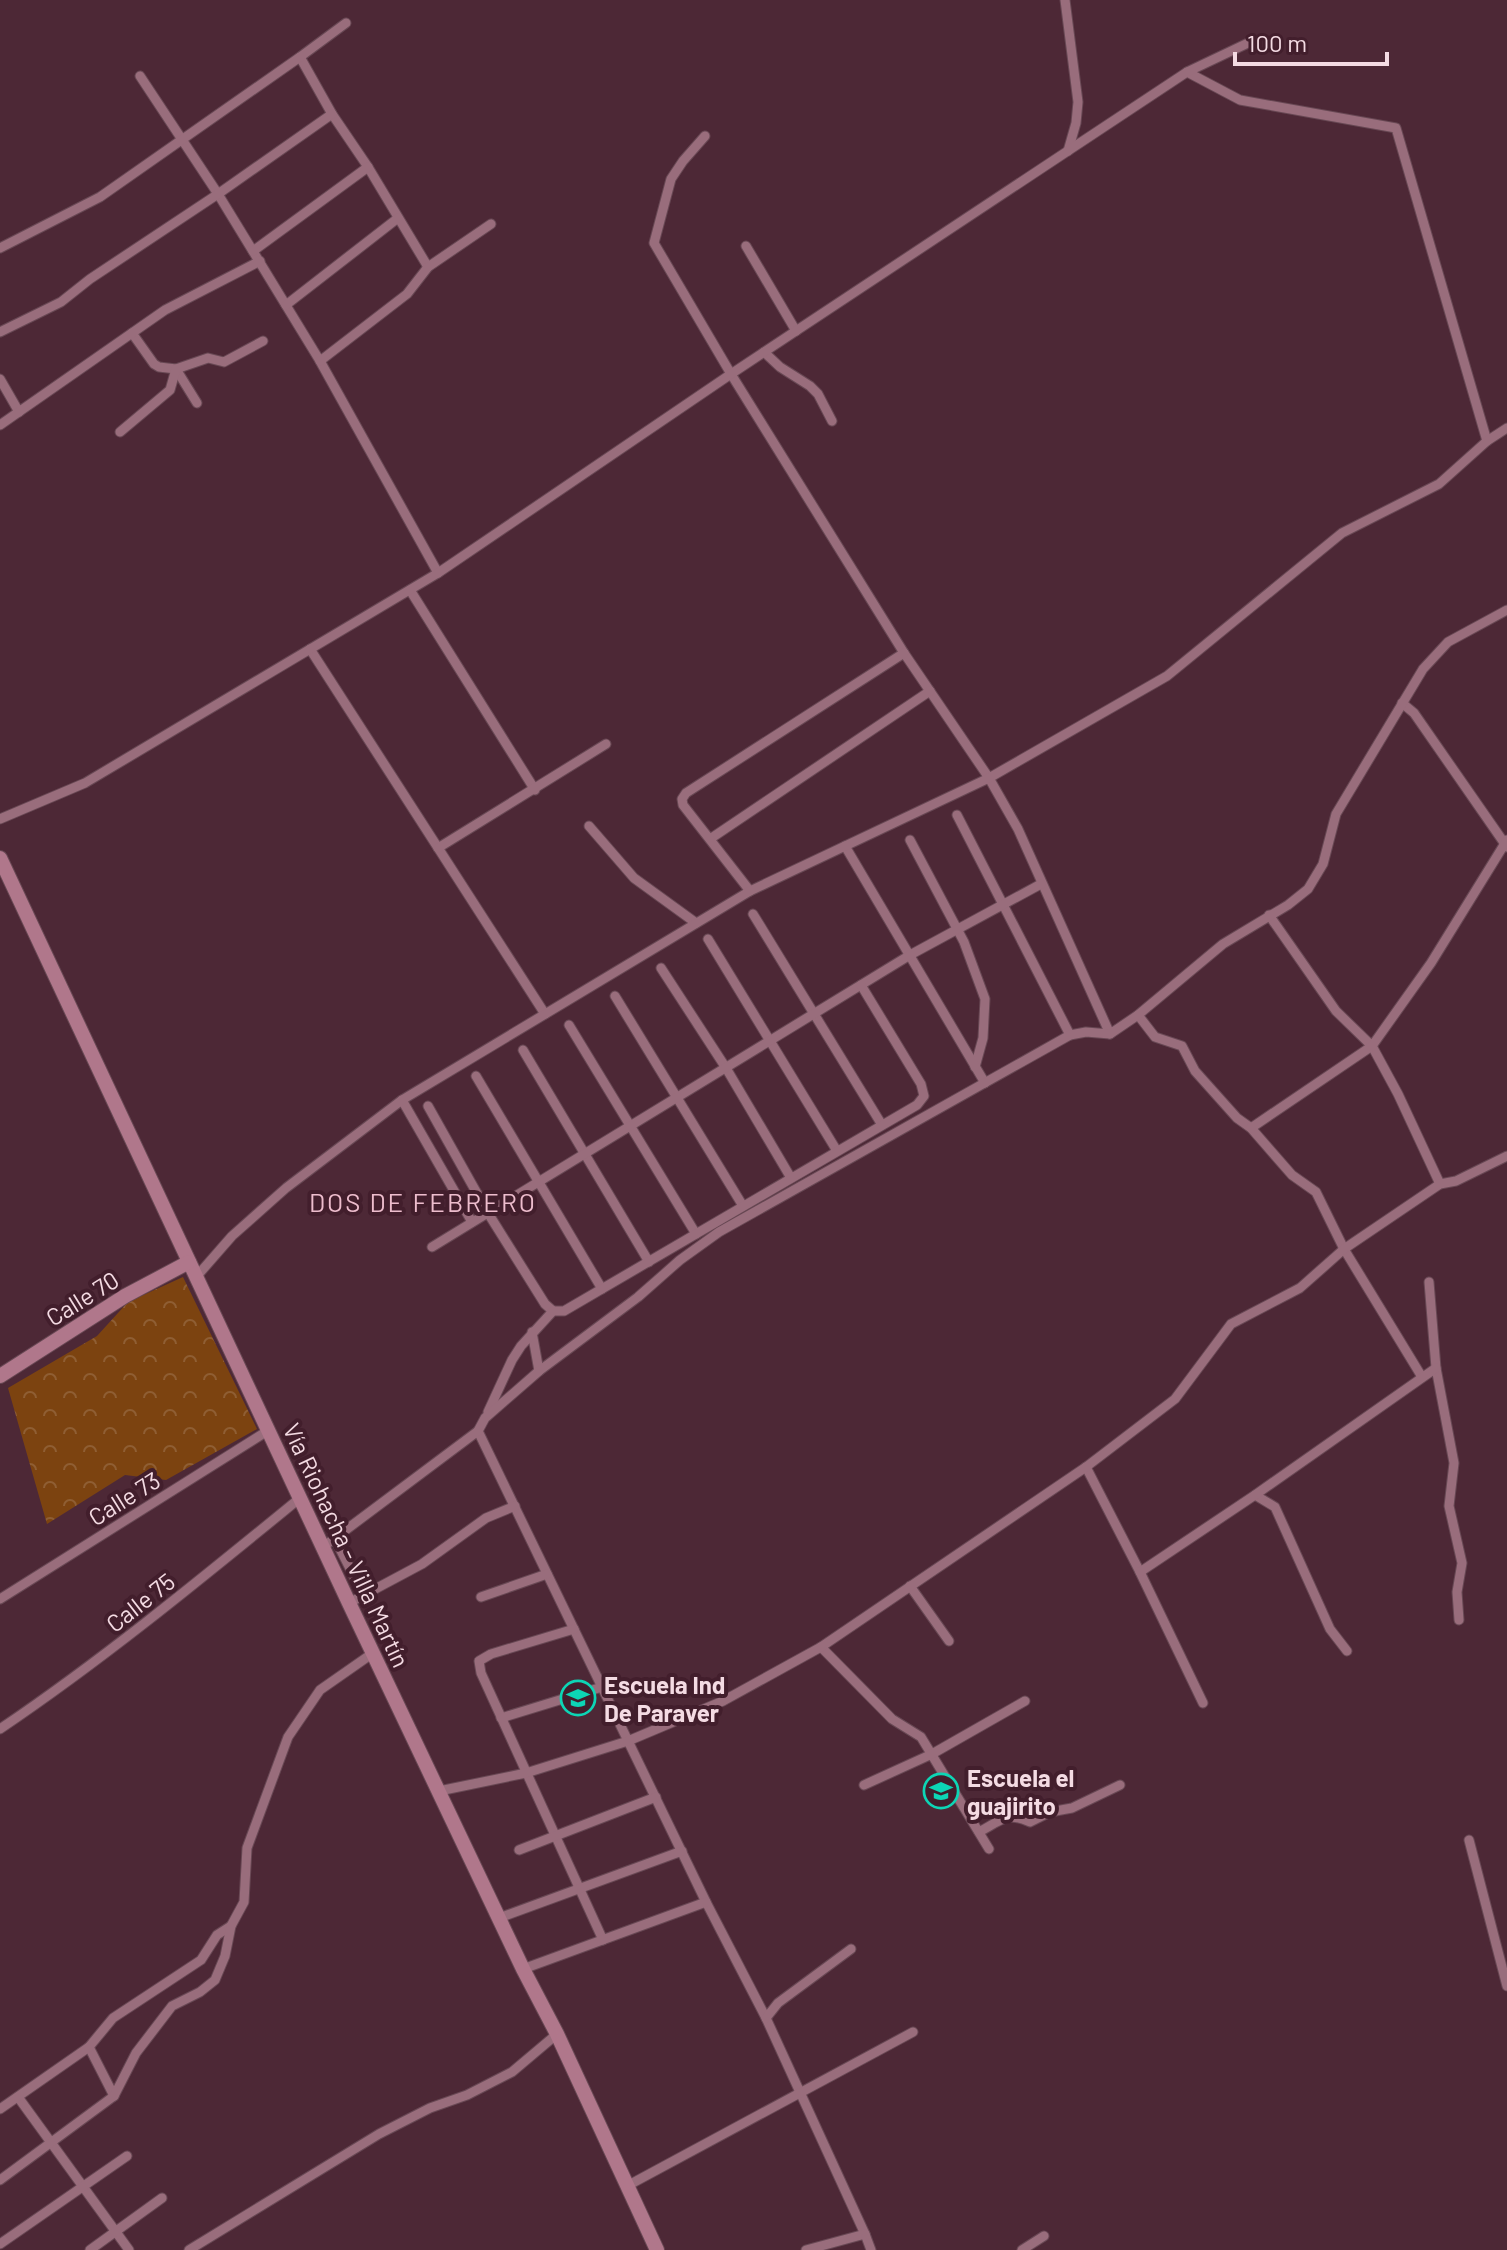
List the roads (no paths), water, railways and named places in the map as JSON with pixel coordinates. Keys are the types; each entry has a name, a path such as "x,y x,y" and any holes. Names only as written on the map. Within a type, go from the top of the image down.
{"main road":[{"name":"Vía Riohacha - Villa Martín","path":"0,858 300,1498 329,1543 349,1603 557,2034 657,2250"},
{"name":"Calle 70","path":"0,1376 125,1296 193,1269"}],"street":[{"path":"1065,0 1078,102 1068,151"},
{"path":"0,248 100,197 346,23"},
{"path":"0,819 85,783 438,573 731,374 1187,72 1248,43"},
{"path":"300,57 428,267"},
{"path":"1187,72 1240,100 1396,128 1487,441"},
{"path":"140,76 218,194 320,361 438,573"},
{"path":"0,332 61,302 332,114"},
{"path":"705,136 671,179 654,243 731,374 904,653 989,778 1018,829 1110,1034"},
{"path":"253,251 368,167"},
{"path":"286,305 398,218"},
{"path":"320,361 407,294 428,267 491,224"},
{"path":"746,246 796,331"},
{"path":"0,425 165,310 260,261"},
{"path":"132,333 154,364 176,369 208,358 219,362 230,361 263,341"},
{"path":"764,352 818,394 832,421"},
{"path":"176,369 197,403"},
{"path":"120,432 170,390 176,369"},
{"path":"0,379 19,412"},
{"path":"193,1269 286,1188 402,1100 750,891 989,778 1167,676 1342,533 1439,484 1487,441 1507,428"},
{"path":"410,590 535,790"},
{"path":"485,1418 539,1371 719,1232 1070,1035 1086,1032 1110,1034 1138,1015 1223,944 1288,905 1308,889 1323,864 1336,814 1423,669 1448,642 1507,610"},
{"path":"310,649 545,1014"},
{"path":"750,891 683,805 682,799 686,793 904,653"},
{"path":"710,839 930,691"},
{"path":"1251,1128 1372,1046 1431,963 1506,843 1414,713 1402,703"},
{"path":"438,848 606,744"},
{"path":"957,815 1070,1035"},
{"path":"589,826 634,878 696,923"},
{"path":"910,840 964,942 985,999 983,1038 975,1067"},
{"path":"845,846 985,1083"},
{"path":"432,1247 910,955 1041,884"},
{"path":"753,914 882,1125"},
{"path":"1269,915 1336,1011 1372,1046 1440,1184"},
{"path":"708,939 837,1151"},
{"path":"661,968 726,1068 791,1178"},
{"path":"428,1106 488,1213 545,1304 553,1311 564,1311 917,1105 924,1096 921,1084 861,985"},
{"path":"615,996 743,1206"},
{"path":"1138,1015 1155,1037 1182,1046 1195,1071 1237,1118 1251,1128 1292,1175 1316,1192 1344,1249 1422,1377"},
{"path":"569,1025 696,1234"},
{"path":"523,1050 649,1262"},
{"path":"476,1076 602,1289"},
{"path":"402,1100 472,1222"},
{"path":"439,1791 526,1773 628,1741 723,1701 821,1647 1086,1467 1175,1399 1231,1324 1300,1288 1344,1249 1440,1184 1456,1181 1507,1156"},
{"path":"1429,1282 1436,1368 1454,1463 1449,1506 1462,1563 1457,1592 1459,1620"},
{"path":"364,1596 329,1543 478,1431 512,1360 532,1332 553,1311"},
{"path":"532,1332 539,1371"},
{"path":"1140,1572 1436,1368"},
{"name":"Calle 73","path":"0,1599 269,1430"},
{"path":"478,1431 706,1902 766,2018 871,2250"},
{"path":"1086,1467 1203,1703"},
{"path":"1255,1495 1275,1507 1330,1629 1347,1651"},
{"name":"Calle 75","path":"0,1729 98,1661 300,1498"},
{"path":"349,1603 422,1564 486,1518 515,1506"},
{"path":"481,1597 547,1574"},
{"path":"910,1586 949,1641"},
{"path":"574,1629 491,1654 479,1661 481,1673 603,1940"},
{"path":"821,1647 892,1719 921,1737 989,1849"},
{"path":"0,2180 114,2096 136,2053 172,2006 200,1992 215,1980 225,1956 231,1926 244,1902 247,1848 288,1737 320,1690 373,1653"},
{"path":"501,1718 602,1687"},
{"path":"864,1785 932,1754 1025,1701"},
{"path":"979,1832 1006,1817 1018,1816 1030,1822 1050,1812 1072,1808 1120,1785"},
{"path":"519,1850 656,1797"},
{"path":"1469,1840 1507,1986"},
{"path":"499,1918 682,1851"},
{"path":"523,1969 706,1902"},
{"path":"0,2109 89,2047 113,2018 201,1960 217,1935 231,1926"},
{"path":"766,2018 778,2003 851,1949"},
{"path":"627,2186 913,2032"},
{"path":"196,2248 379,2134 512,2072 557,2034"},
{"path":"89,2047 114,2096"},
{"path":"18,2097 129,2250"},
{"path":"0,2244 127,2156"},
{"path":"90,2250 162,2198"},
{"path":"806,2250 865,2234"},
{"path":"1022,2250 1044,2236"}],"place":[{"name":"Escuela Ind De Paraver","path":"578,1698"},
{"name":"Escuela el guajirito","path":"941,1791"}],"district":[{"name":"DOS DE FEBRERO","path":"423,1201"}]}
